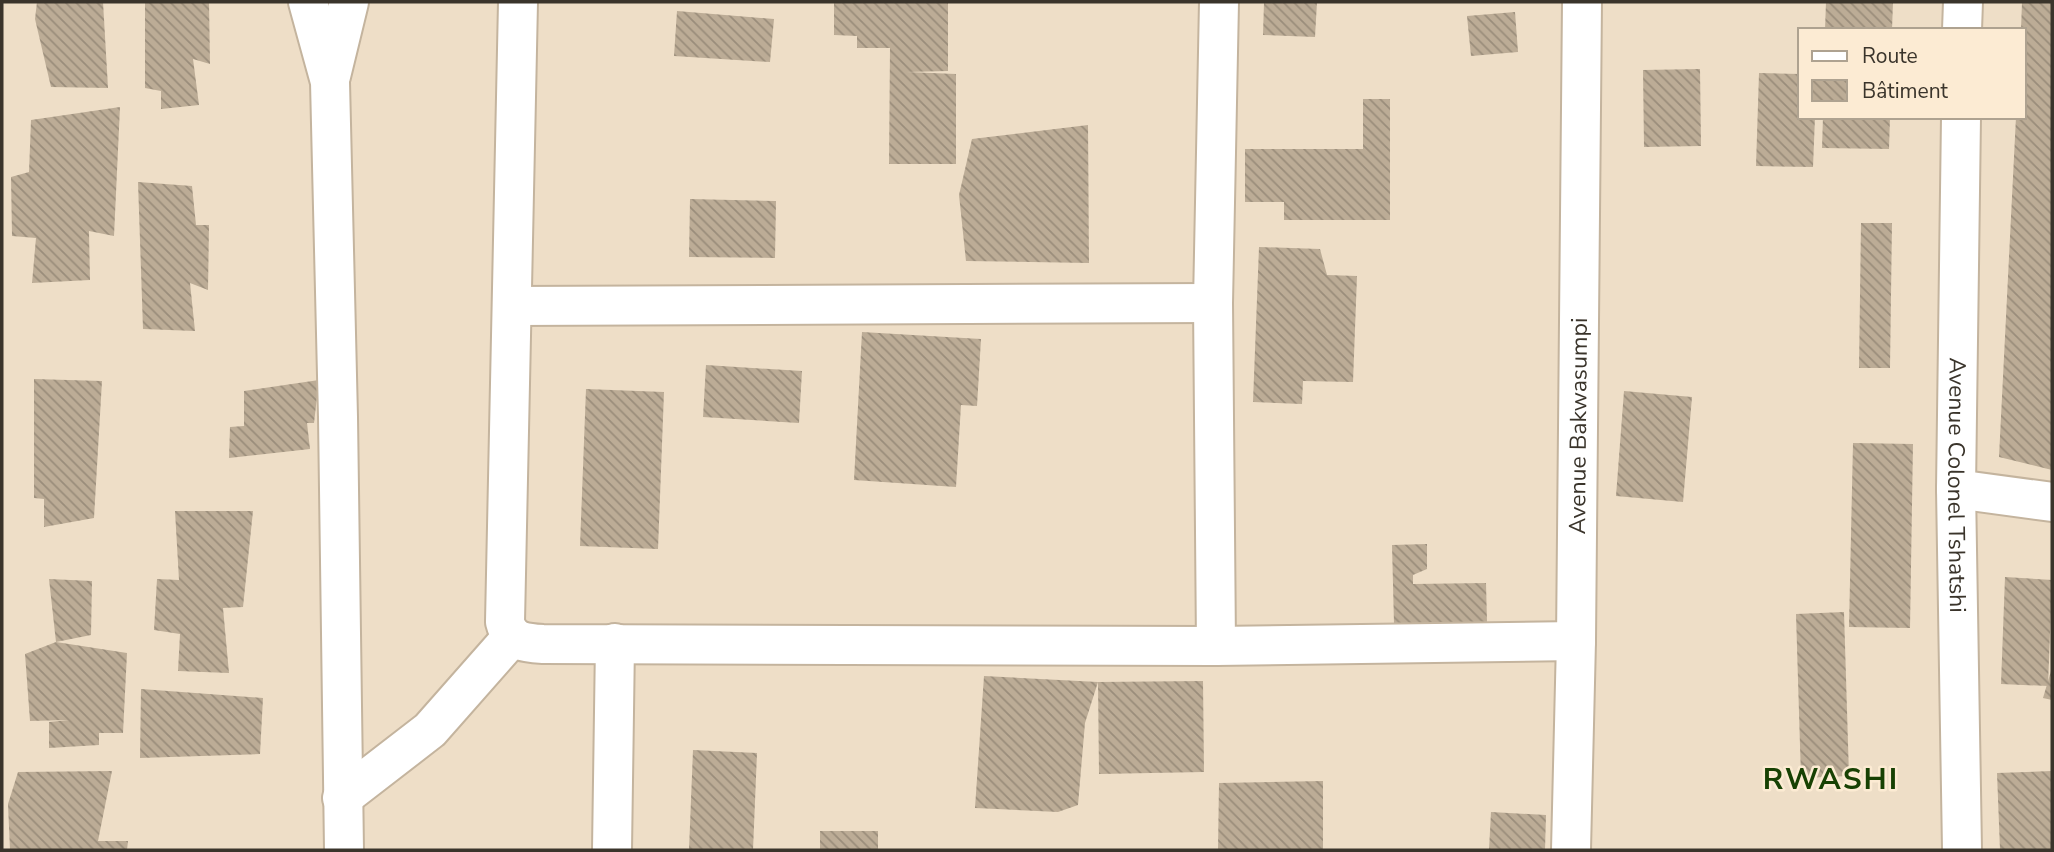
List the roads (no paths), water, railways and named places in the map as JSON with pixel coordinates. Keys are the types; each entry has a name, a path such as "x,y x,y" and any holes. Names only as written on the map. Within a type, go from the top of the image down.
{"street":[{"path":"309,2 330,82 344,850"},
{"path":"330,82 349,2"},
{"path":"519,2 505,622 515,640 530,643 1216,646 1576,641"},
{"path":"1216,646 1213,303 1219,2"},
{"name":"Avenue Bakwasumpi","path":"1572,850 1582,2"},
{"path":"1962,28 1963,2"},
{"name":"Avenue Colonel Tshatshi","path":"1961,119 1956,489 1962,850"},
{"path":"513,306 1213,303"},
{"path":"1956,489 2052,502"},
{"path":"342,798 430,730 512,637"},
{"path":"612,850 615,643"}],"district":[{"name":"RWASHI","path":"1831,779"}]}
